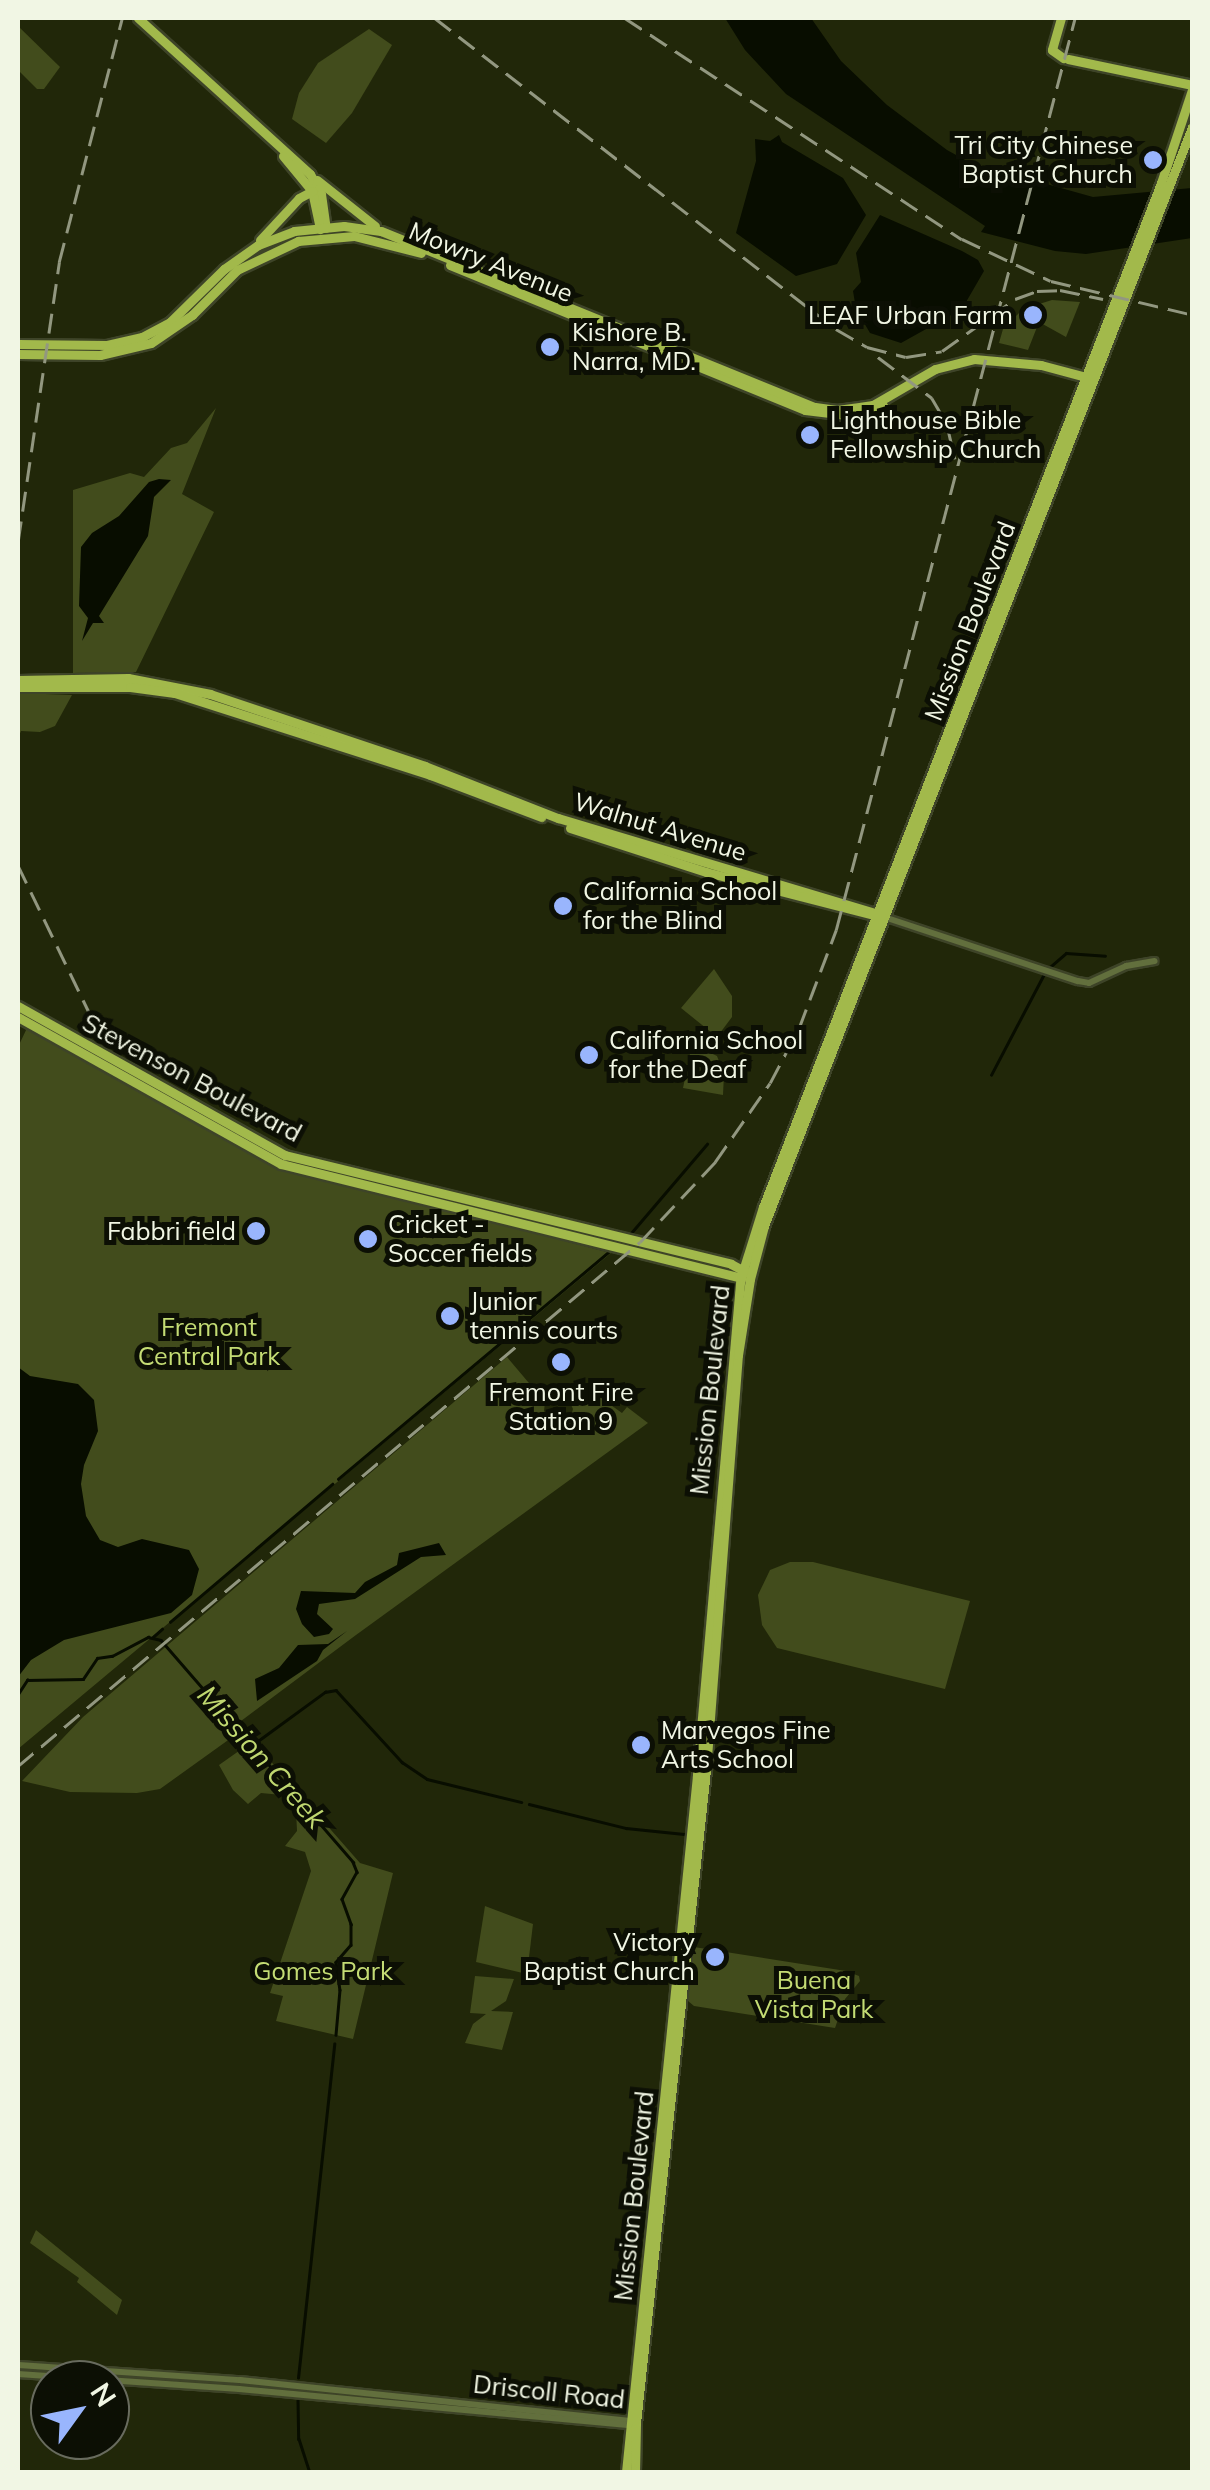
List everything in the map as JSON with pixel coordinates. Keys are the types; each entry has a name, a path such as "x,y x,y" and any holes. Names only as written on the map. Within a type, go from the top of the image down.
{"main road":[{"path":"138,18 270,140 382,231"},
{"path":"1061,18 1052,50 1066,59 1192,88"},
{"name":"Mission Boulevard","path":"626,2472 684,1986 745,1275 880,916 1137,257 1192,88"},
{"name":"Mission Boulevard","path":"1137,257 1173,182 1192,127"},
{"path":"270,140 317,193"},
{"path":"298,172 302,186 299,198"},
{"path":"310,174 323,231"},
{"name":"Mowry Avenue","path":"18,344 106,345 142,338 170,322 224,270 258,245 299,198 317,193"},
{"name":"Mowry Avenue","path":"258,245 323,231 382,231 825,415 870,413 944,368 980,361 1014,361"},
{"name":"Mowry Avenue","path":"18,354 100,355 151,343 179,326 242,267 277,248 323,231 413,250 796,402 837,410 886,399 921,376 951,364 988,358 1089,378"},
{"path":"837,410 855,416 886,399"},
{"name":"Walnut Avenue","path":"18,680 128,678 176,686 413,762 618,837 880,916"},
{"name":"Walnut Avenue","path":"18,688 130,686 175,693 432,776 624,846 880,916"},
{"name":"Stevenson Boulevard","path":"18,1006 285,1155 731,1264 745,1275"},
{"name":"Stevenson Boulevard","path":"18,1017 281,1164 745,1275"},
{"path":"646,1243 685,1263 692,1259 731,1264"},
{"name":"Mission Boulevard","path":"630,2424 635,2472"}],"street":[{"path":"880,916 1078,981 1089,982 1126,966 1155,961"},
{"name":"Driscoll Road","path":"18,2365 240,2380 630,2424"},
{"name":"Driscoll Road","path":"18,2374 239,2389 630,2424"}],"green space":[{"path":"18,26 60,67 44,89 37,89 18,70"},
{"path":"369,29 392,45 352,113 326,143 292,119 299,93 318,63"},
{"path":"1052,300 1080,302 1066,337 1039,322 1028,350 999,343 1003,329 1023,309"},
{"path":"216,408 182,494 214,512 136,672 73,673 73,490 130,473 144,477 171,448 187,443"},
{"path":"18,693 72,695 55,726 40,732 21,731 18,738"},
{"path":"714,969 732,996 732,1017 717,1037 681,1008"},
{"name":"Fremont Central Park","path":"27,1028 286,1169 611,1253 18,1749 18,1047"},
{"path":"692,1044 717,1056 724,1074 723,1095 683,1088"},
{"path":"507,1357 545,1402 544,1411 553,1423 570,1419 573,1409 565,1392 576,1380 622,1413 627,1407 648,1423 233,1727 238,1733 160,1789 137,1793 70,1792 22,1781 83,1717"},
{"path":"790,1562 813,1562 970,1601 945,1689 777,1648 762,1625 758,1595 770,1570"},
{"name":"Gomes Park","path":"253,1741 360,1863 393,1873 353,2039 276,2021 283,1996 270,1993 311,1871 305,1852 285,1846 297,1831 296,1810 282,1795 261,1793 248,1804 233,1790 219,1765"},
{"path":"485,1906 533,1924 527,1974 476,1962"},
{"name":"Buena Vista Park","path":"694,1947 846,1971 859,1976 860,1981 845,1999 835,2028 694,2006 688,2001"},
{"path":"475,1976 514,1979 506,2001 491,2011 513,2012 502,2050 465,2043 473,2024 486,2014 470,2013"},
{"path":"36,2230 122,2300 117,2315 77,2282 79,2278 30,2243"}],"shaded area":[{"path":"725,18 811,18 841,61 887,105 947,150 998,178 1003,172 1093,197 1192,188 1192,238 1086,254 1055,251 981,232 985,226 786,94 745,50"},
{"path":"779,135 782,142 843,178 866,215 837,264 796,276 736,233 756,161 755,139 770,141"},
{"path":"880,215 962,251 978,260 984,271 962,309 901,343 870,333 856,309 853,291 861,282 856,253"},
{"path":"171,480 154,497 148,536 99,616 104,623 93,623 82,641 88,618 79,606 81,547 92,533 119,516 149,482"},
{"path":"18,1367 30,1376 78,1384 94,1400 98,1431 81,1484 86,1516 100,1540 118,1547 142,1539 189,1550 199,1569 192,1595 171,1613 64,1640 31,1660 18,1677"},
{"path":"439,1543 446,1555 421,1557 355,1599 319,1604 317,1614 333,1629 329,1634 314,1637 302,1624 296,1609 301,1591 355,1593 365,1582 397,1565 399,1553"},
{"path":"347,1631 323,1650 317,1661 257,1701 255,1679 279,1668 298,1645 328,1644"}],"waterway":[{"path":"1050,967 1066,953 1105,956"},
{"path":"991,1075 1044,974"},
{"path":"631,1233 707,1144"},
{"path":"338,1479 610,1251"},
{"path":"170,1622 332,1484"},
{"path":"153,1637 162,1629"},
{"name":"Mission Creek","path":"18,1694 27,1680 83,1679 97,1658 112,1656 148,1637 161,1640 353,1862 357,1872 342,1899 351,1924 351,1945 336,1962 340,1990 336,2035"},
{"path":"255,1743 325,1692 336,1690 402,1762 427,1779 521,1802"},
{"path":"529,1804 626,1828 684,1834"},
{"name":"Mission Creek","path":"298,2378 334,2044"},
{"name":"Mission Creek","path":"298,2400 299,2439 310,2472"}],"railway":[{"path":"18,541 59,262 122,18"},
{"path":"435,18 836,329 867,347 906,357 942,351 1015,299 1037,291 1060,290 1103,299"},
{"path":"625,18 962,239 1051,281 1190,314"},
{"path":"18,1766 640,1242 715,1162 770,1083 799,1028 836,930 1075,18"},
{"path":"878,357 932,398 947,424 955,459"},
{"path":"18,865 96,1026"}],"place":[{"name":"Tri City Chinese Baptist Church","path":"1153,160"},
{"name":"LEAF Urban Farm","path":"1033,315"},
{"name":"Kishore B. Narra, MD.","path":"550,347"},
{"name":"Lighthouse Bible Fellowship Church","path":"810,435"},
{"name":"California School for the Blind","path":"563,906"},
{"name":"California School for the Deaf","path":"589,1055"},
{"name":"Fabbri field","path":"256,1231"},
{"name":"Cricket - Soccer fields","path":"368,1239"},
{"name":"Junior tennis courts","path":"450,1316"},
{"name":"Fremont Fire Station 9","path":"561,1362"},
{"name":"Marvegos Fine Arts School","path":"641,1745"},
{"name":"Victory Baptist Church","path":"715,1957"}]}
